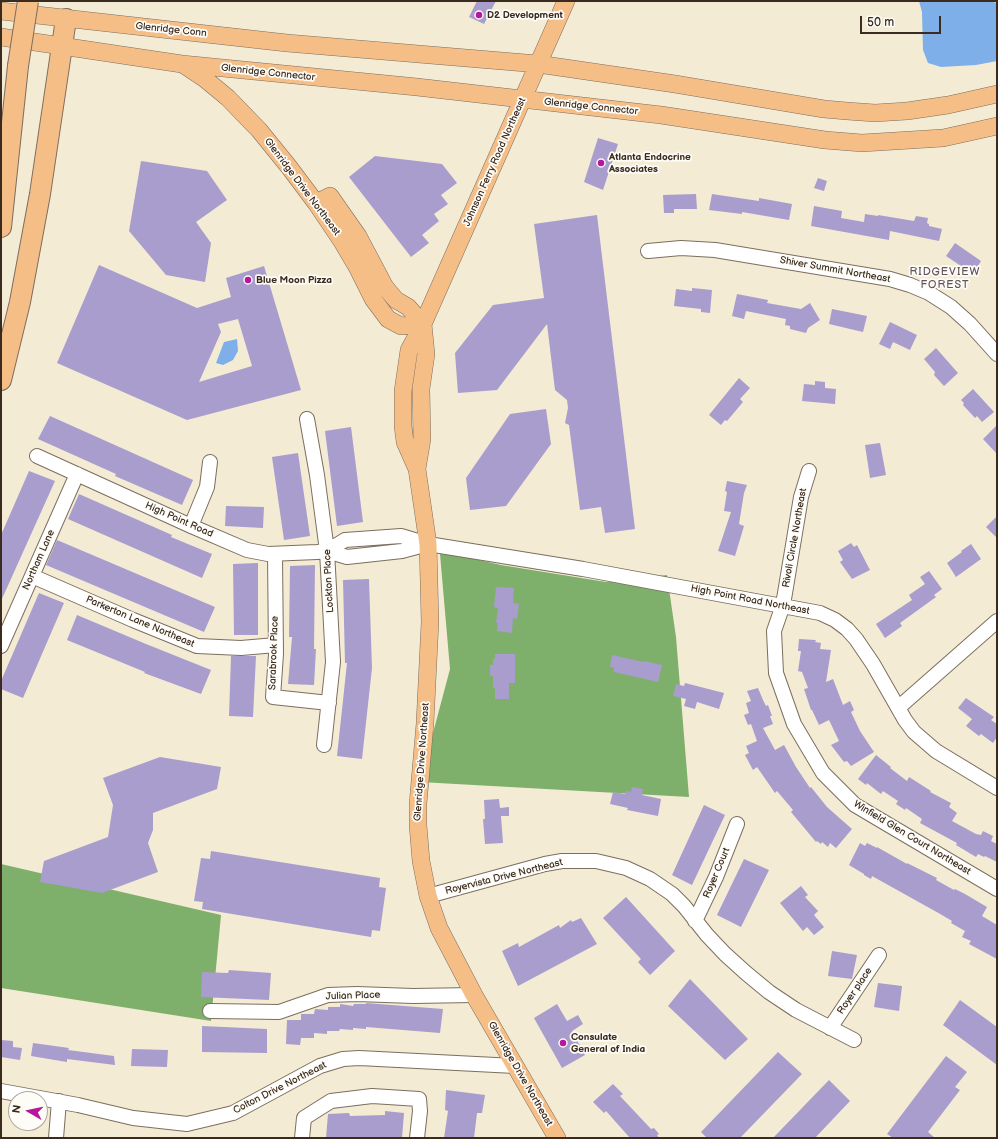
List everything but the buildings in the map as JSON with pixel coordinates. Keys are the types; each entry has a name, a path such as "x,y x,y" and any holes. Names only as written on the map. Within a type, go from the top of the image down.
{"highway":[{"path":"1,227 18,66 28,1"},
{"path":"1,380 20,302 40,194 66,19"}],"main road":[{"name":"Johnson Ferry Road Northeast","path":"428,544 417,469 405,442 402,410 405,373 409,350 423,324 566,1"},
{"path":"1,11 66,19"},
{"name":"Glenridge Conn","path":"66,19 287,43 538,64"},
{"name":"Glenridge Drive Northeast","path":"1,37 182,64 205,79 228,98 323,199 373,299 388,319 401,326 423,324"},
{"name":"Glenridge Connector","path":"182,64 417,87 661,115 825,140 862,143 943,138 997,126"},
{"path":"538,64 675,84 780,103 847,112 875,113 906,111 948,105 997,94"},
{"name":"Glenridge Drive Northeast","path":"428,544 430,574 429,656 426,723 420,777 418,825 421,861 428,896 438,928 474,995 557,1138"}],"street":[{"name":"Shiver Summit Northeast","path":"648,252 681,248 715,250 890,279 929,293 951,307 970,324 997,354"},
{"name":"Lockton Place","path":"307,418 328,551 332,662 324,745"},
{"name":"High Point Road","path":"37,456 247,550 268,554 328,551 345,540 401,536 428,544"},
{"path":"191,526 207,487 210,462"},
{"name":"Rivoli Circle Northeast","path":"783,605 801,497 809,471"},
{"name":"Northam Lane","path":"1,646 77,474"},
{"name":"High Point Road Northeast","path":"428,544 583,569 820,613 835,620 847,629 856,639 914,732 936,751 997,788"},
{"name":"Sarabrook Place","path":"275,554 276,645 273,697 329,702"},
{"name":"Parkerton Lane Northeast","path":"32,576 197,646 241,648 276,645"},
{"name":"Winfield Glen Court Northeast","path":"783,605 774,631 776,673 794,724 823,773 855,805 997,889"},
{"path":"898,708 997,621"},
{"name":"Royer Court","path":"696,921 716,877 737,824"},
{"name":"Royervista Drive Northeast","path":"428,896 545,864 562,861 596,861 626,868 650,879 672,894 725,954 746,974 769,992 796,1010 854,1040"},
{"name":"Royer place","path":"830,1028 879,955"},
{"name":"Julian Place","path":"210,1011 279,1012 328,995 474,995"},
{"name":"Colton Drive Northeast","path":"1,1091 59,1101 133,1118 187,1124 233,1113 320,1066 343,1059 359,1058 515,1066"},
{"path":"302,1138 304,1118 331,1101 372,1096 419,1099 420,1111 417,1138"},
{"path":"56,1138 59,1101"}],"green space":[{"path":"440,554 457,555 501,565 606,582 667,575 676,637 689,797 420,782 450,669"},
{"path":"1,864 221,915 211,1021 1,988"}],"water":[{"path":"919,1 989,1 997,3 997,61 976,65 941,67 928,63 923,50 922,12"},
{"path":"237,339 238,351 233,360 223,365 216,363 224,342"}],"place":[{"name":"D2 Development","path":"479,15"},
{"name":"Atlanta Endocrine Associates","path":"601,163"},
{"name":"Blue Moon Pizza","path":"248,280"},
{"name":"Consulate General of India","path":"563,1043"}],"district":[{"name":"RIDGEVIEW FOREST","path":"945,278"}]}
